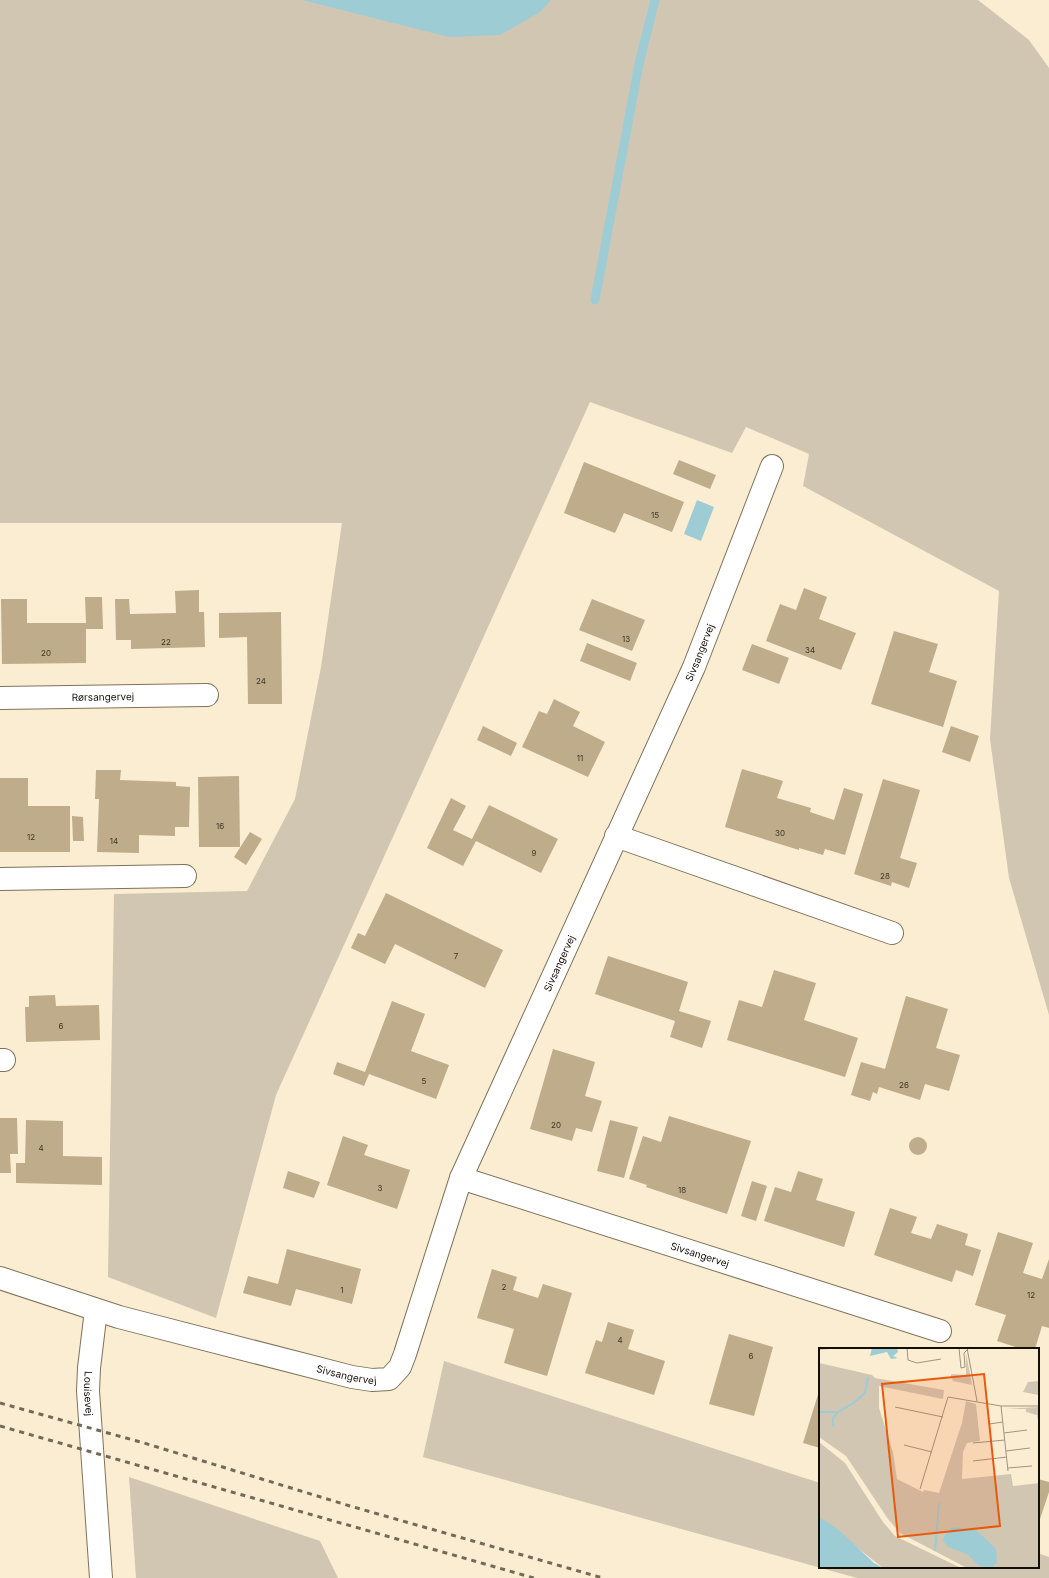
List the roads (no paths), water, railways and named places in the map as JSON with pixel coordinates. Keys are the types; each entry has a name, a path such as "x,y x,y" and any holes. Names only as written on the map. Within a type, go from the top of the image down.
{"street":[{"name":"Sivsangervej","path":"96,1310 352,1377 372,1380 389,1379 400,1368 461,1178 694,668 772,466"},
{"name":"Rørsangervej","path":"0,698 207,695"},
{"path":"616,836 892,933"},
{"path":"0,879 185,876"},
{"name":"Sivsangervej","path":"461,1178 940,1331"},
{"path":"0,1278 96,1310"},
{"name":"Louisevej","path":"96,1310 89,1368 88,1391 101,1578"}],"water":[{"path":"302,0 551,0 540,12 500,35 449,37"},
{"path":"697,500 714,507 701,541 684,534"}],"waterway":[{"path":"595,300 639,64 655,0"}],"railway":[{"path":"0,1403 144,1443 350,1506 603,1578"},
{"path":"0,1426 534,1578"}]}
